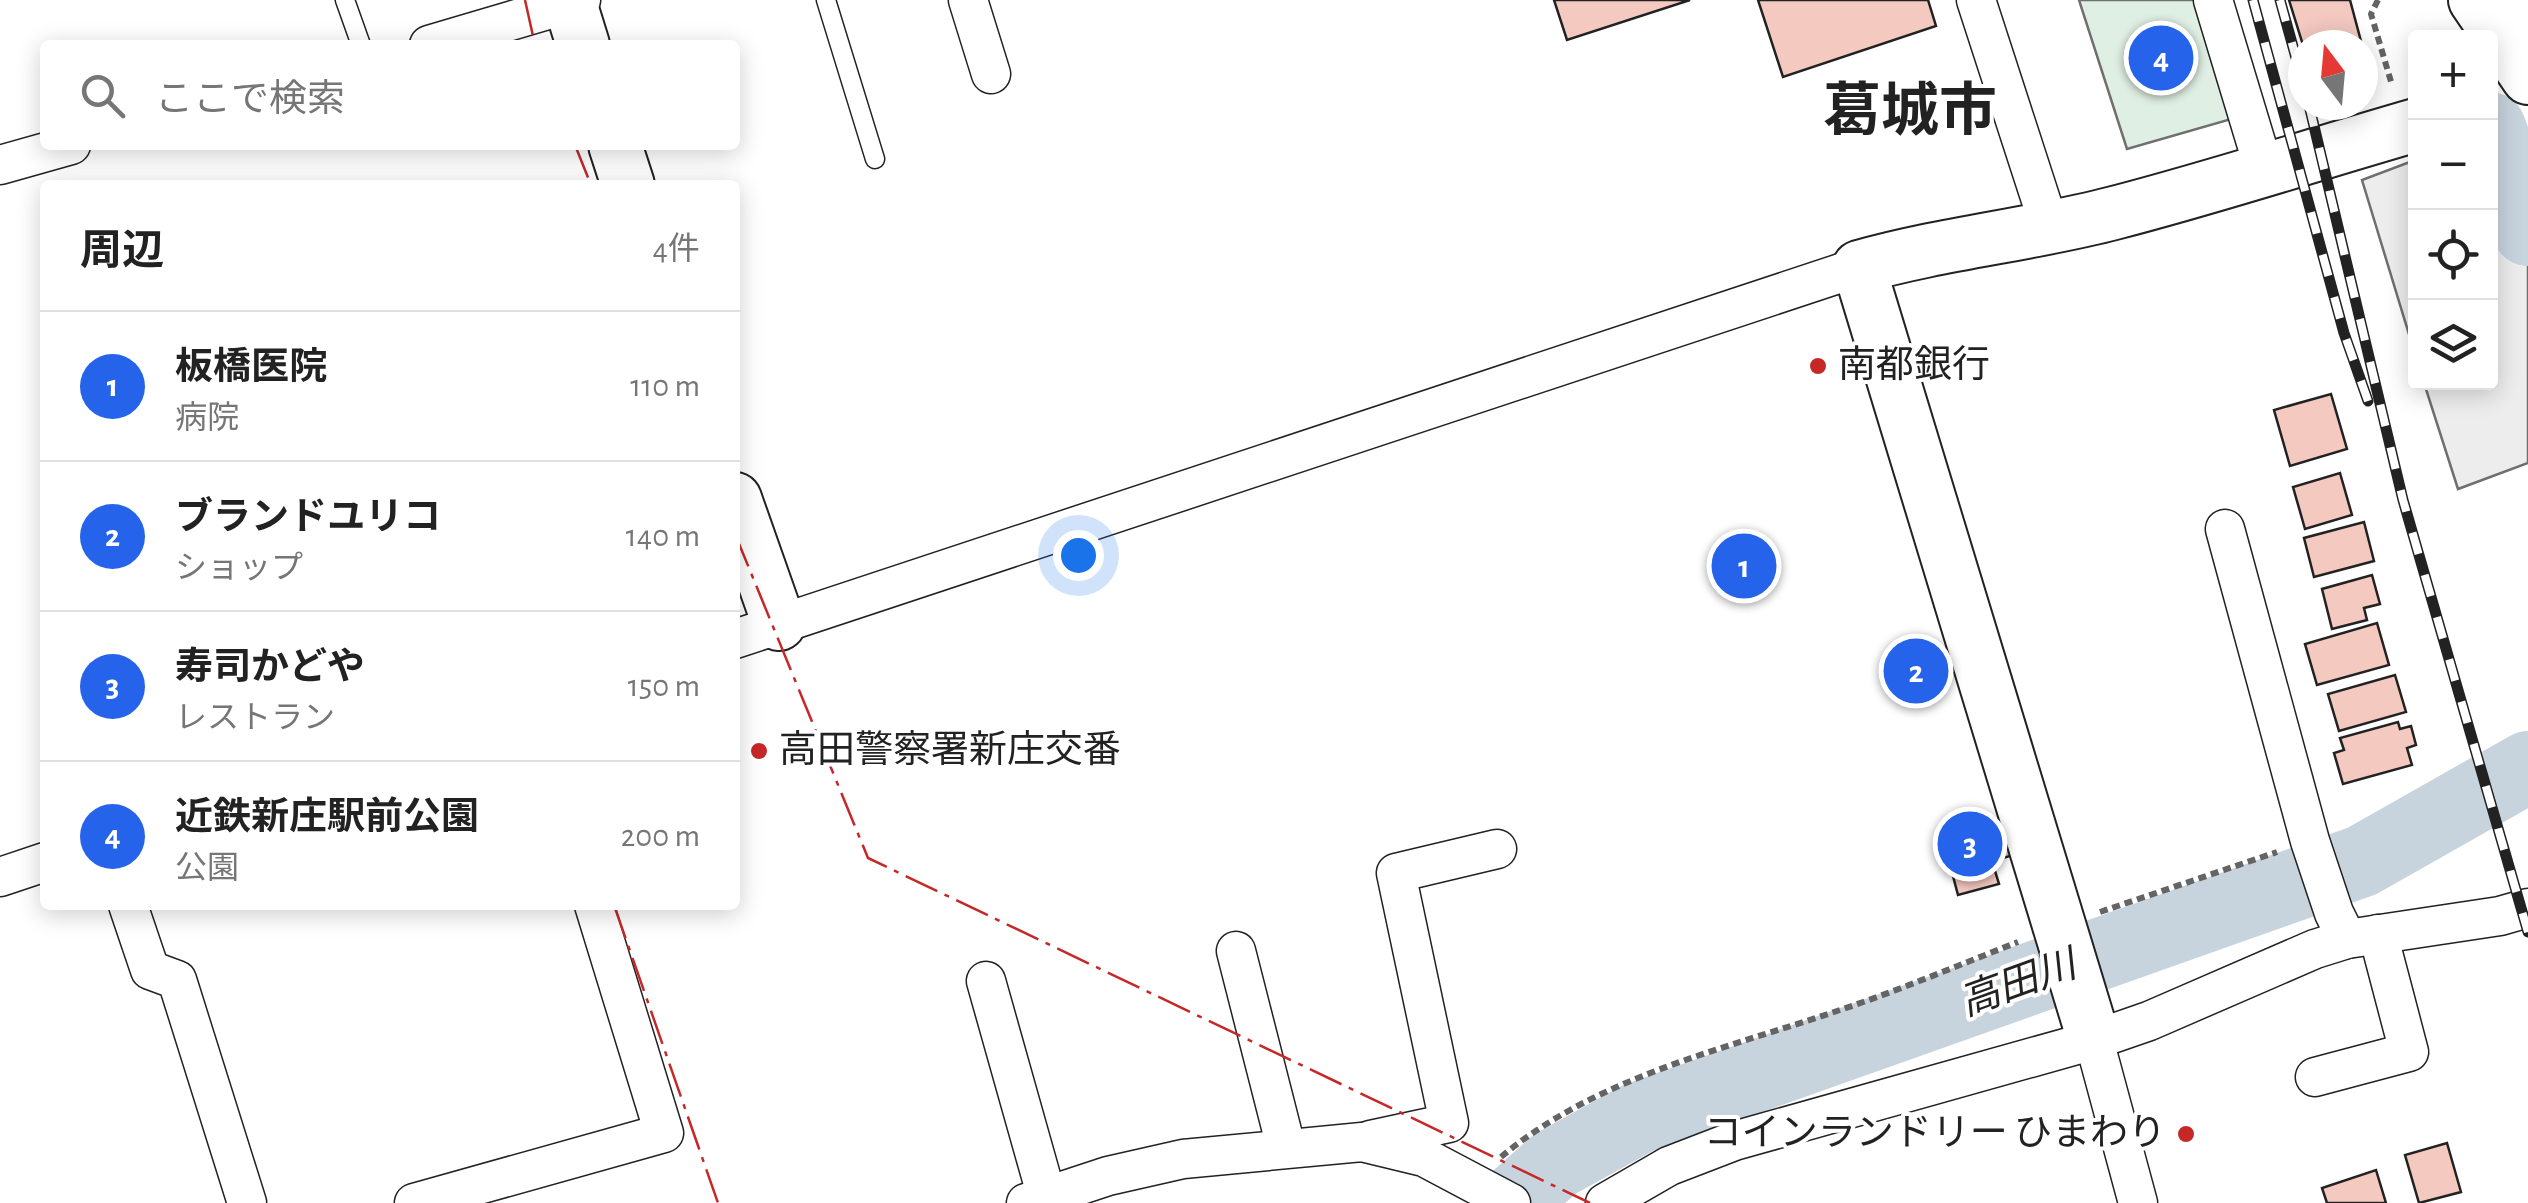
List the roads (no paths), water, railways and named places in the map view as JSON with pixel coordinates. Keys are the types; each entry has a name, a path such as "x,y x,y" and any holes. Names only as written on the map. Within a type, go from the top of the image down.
{"street":[{"path":"968,0 991,74"},
{"path":"1976,0 2050,228"},
{"path":"2213,0 2264,170"},
{"path":"450,40 565,12"},
{"path":"2504,20 2528,78"},
{"path":"2498,101 2528,92"},
{"path":"740,530 757,632 1860,267 1944,245 2114,214 2264,170 2405,109"},
{"path":"0,164 52,150"},
{"path":"618,150 626,180"},
{"path":"1860,267 2062,925 2138,1203"},
{"path":"2225,529 2310,841 2410,1052 2315,1077"},
{"path":"986,980 1036,1199 1108,1176 1183,1159 1362,1142 1448,1122 1396,873 1497,850"},
{"path":"0,877 40,864"},
{"path":"1605,1203 1669,1166 1734,1141 2091,1028 2148,1021 2353,929 2500,916 2528,908"},
{"path":"130,910 150,970 177,980 247,1203"},
{"path":"414,1203 664,1133 596,910"},
{"path":"1236,951 1286,1147"},
{"path":"1362,1142 1424,1157 1512,1203"}],"lane":[{"path":"346,0 359,40"},
{"path":"826,0 875,159"}],"waterway":[{"name":"高田川","path":"2498,149 2528,230"},
{"name":"高田川","path":"1511,1203 1555,1164 1638,1118 2362,861 2528,767"}],"railway":[{"path":"2253,0 2344,333 2368,401"},
{"path":"2280,0 2288,30"},
{"path":"2313,120 2403,500 2528,932"}],"place":[{"name":"近鉄新庄駅前公園","path":"2161,58"},
{"name":"南都銀行","path":"1818,366"},
{"name":"板橋医院","path":"1744,566"},
{"name":"ブランドユリコ","path":"1916,671"},
{"name":"高田警察署新庄交番","path":"759,751"},
{"name":"寿司かどや","path":"1970,844"},
{"name":"コインランドリー ひまわり","path":"2186,1134"}],"district":[{"name":"葛城市","path":"1910,113"}]}
